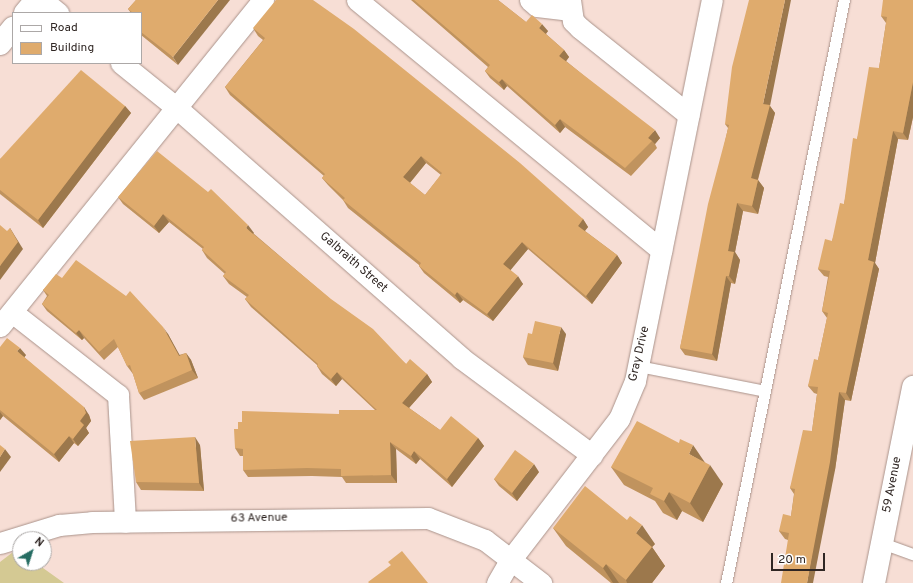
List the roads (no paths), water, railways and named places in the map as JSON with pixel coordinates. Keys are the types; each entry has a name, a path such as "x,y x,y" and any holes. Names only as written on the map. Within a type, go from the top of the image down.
{"street":[{"path":"26,12 36,0"},
{"path":"42,0 57,12"},
{"path":"124,522 118,395 6,319 178,109 263,0"},
{"path":"358,0 661,250"},
{"path":"530,0 537,6 570,5 580,28 689,115"},
{"name":"Gray Drive","path":"497,583 511,559 619,420 638,366 712,0"},
{"path":"0,44 12,29"},
{"name":"Galbraith Street","path":"121,64 178,109 461,358 592,455"},
{"name":"59 Avenue","path":"874,583 913,387"},
{"name":"63 Avenue","path":"0,543 59,525 124,522 428,518 466,530 511,559 541,583"}],"lane":[{"path":"726,583 844,0"},
{"path":"638,366 765,391"},
{"path":"882,543 913,554"}]}
